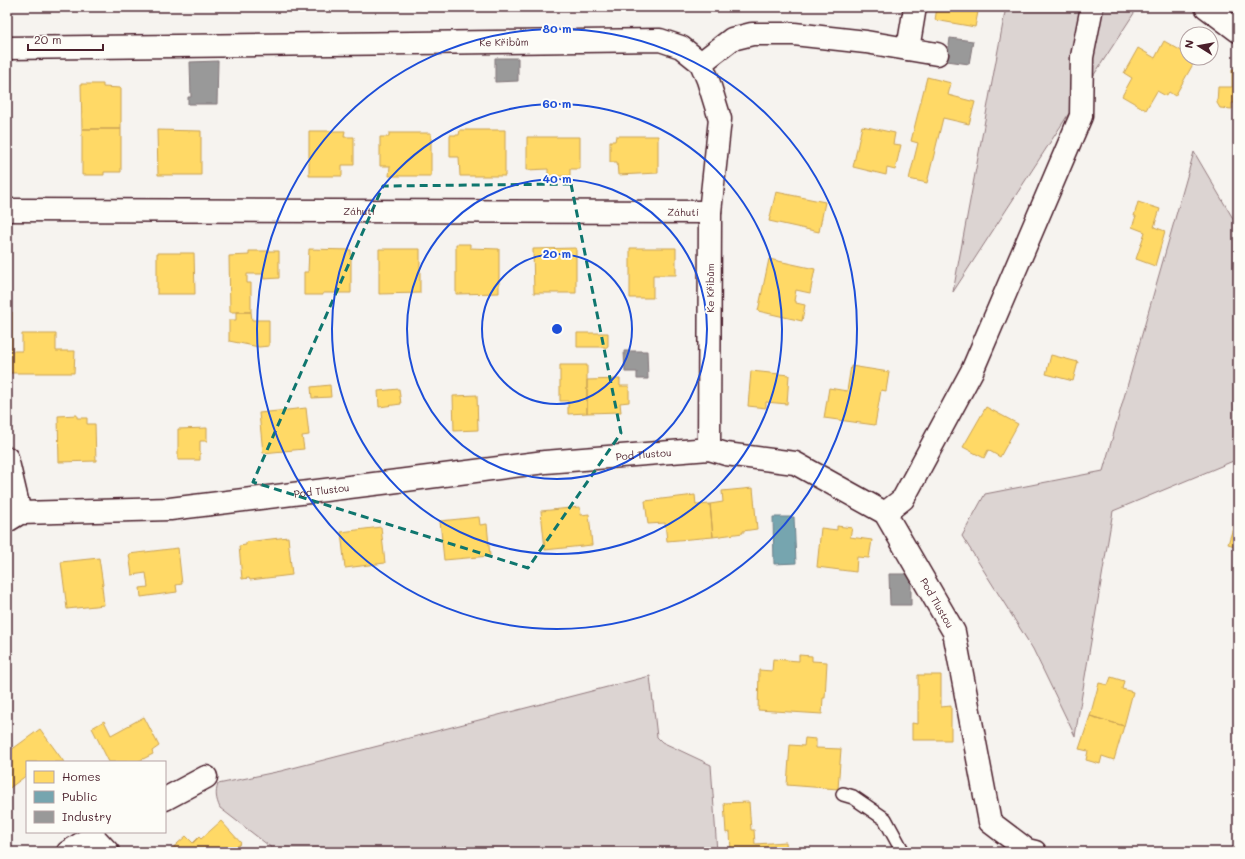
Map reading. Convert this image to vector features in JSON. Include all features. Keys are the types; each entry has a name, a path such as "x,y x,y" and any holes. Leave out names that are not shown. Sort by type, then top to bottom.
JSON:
{"street":[{"path":"908,49 915,7"},
{"path":"885,512 903,500 972,371 1081,116 1082,58 1092,7"},
{"path":"1206,7 1238,31"},
{"path":"701,63 732,39 752,34 794,34 866,42 937,54"},
{"name":"Ke Křibům","path":"7,48 660,40 681,47 701,63 720,119 710,212 709,449"},
{"name":"Záhutí","path":"7,210 710,212"},
{"name":"Pod Tlustou","path":"11,515 170,509 545,462 709,449 726,454 795,463 885,512 954,632 990,822 1026,851"},
{"path":"7,458 11,515"},
{"path":"166,797 206,777"},
{"path":"68,852 97,834 108,852"}],"lane":[{"path":"843,794 853,797 885,820 902,852"}],"highlighted area":[{"path":"571,184 621,433 528,568 253,482 383,186"}],"shaded area":[{"path":"1006,7 1138,7 953,292"},
{"path":"1194,152 1238,227 1238,459 1113,511 1075,736 1033,649 962,536 985,494 1103,471"},
{"path":"650,676 657,737 662,742 711,765 717,852 277,852 220,808 216,796 218,784 281,771"}],"building: Homes":[{"path":"937,7 979,7 975,27 935,20"},
{"path":"1164,41 1179,49 1179,66 1192,66 1175,96 1169,92 1166,96 1157,91 1146,110 1122,96 1132,78 1124,73 1138,48 1155,58"},
{"path":"1232,69 1238,69 1238,103 1232,103 1232,109 1220,108 1217,103 1218,87 1232,87"},
{"path":"927,77 951,83 948,95 975,102 969,124 943,118 927,183 909,179 918,143 911,141"},
{"path":"81,84 103,84 103,87 121,88 121,129 82,129"},
{"path":"862,126 895,133 893,144 901,145 895,170 887,168 886,175 853,167"},
{"path":"82,129 121,129 121,172 104,172 104,175 82,175"},
{"path":"157,130 201,131 201,175 158,175"},
{"path":"460,130 505,130 505,176 460,176 459,157 450,157 450,135 459,135"},
{"path":"309,131 345,131 344,137 354,137 354,165 342,165 342,176 309,176"},
{"path":"389,133 431,133 431,176 389,176 390,166 380,166 380,137 389,137"},
{"path":"616,136 658,136 658,173 618,175 617,162 610,162 610,141 615,141"},
{"path":"527,137 580,137 580,169 570,169 570,176 548,176 548,169 527,170"},
{"path":"776,192 825,202 819,232 769,221"},
{"path":"1138,202 1160,209 1154,227 1165,231 1155,266 1136,259 1145,232 1132,227 1136,216 1134,216"},
{"path":"456,244 470,244 470,248 499,249 499,293 456,294"},
{"path":"576,248 576,293 534,293 533,249"},
{"path":"630,248 676,248 676,275 653,275 653,298 630,298"},
{"path":"309,249 351,250 351,293 304,295 304,272 308,272"},
{"path":"379,249 420,249 420,293 379,294"},
{"path":"249,251 279,251 279,278 264,279 263,274 247,274 247,283 251,283 251,312 230,312 229,256 249,255"},
{"path":"157,253 194,253 195,294 157,294"},
{"path":"769,259 815,269 810,293 796,290 794,301 805,305 802,321 758,311"},
{"path":"7,312 12,312 12,351 22,351 22,334 56,334 56,351 75,351 74,373 7,373"},
{"path":"236,312 251,312 252,320 269,320 269,346 259,347 229,341 229,320 236,320"},
{"path":"577,333 608,333 608,346 605,348 577,347"},
{"path":"1051,355 1078,362 1073,381 1046,374"},
{"path":"560,365 587,365 587,413 568,414 568,401 560,401"},
{"path":"851,366 889,372 886,391 881,390 875,425 824,418 829,388 847,391"},
{"path":"751,371 789,375 787,404 766,402 766,408 748,406"},
{"path":"620,379 620,386 629,386 629,402 620,403 621,412 587,413 587,380"},
{"path":"330,385 331,397 312,398 311,387"},
{"path":"399,389 401,404 379,407 378,391"},
{"path":"477,395 478,430 454,431 453,396"},
{"path":"986,407 1018,424 1000,457 988,450 984,458 963,447"},
{"path":"306,408 309,435 302,436 304,449 263,453 259,413"},
{"path":"77,415 77,418 87,418 87,424 95,424 96,461 59,462 58,416"},
{"path":"207,428 207,441 200,441 200,460 178,460 178,429"},
{"path":"753,488 757,529 743,531 743,533 713,537 710,504 723,502 722,491"},
{"path":"695,495 696,505 710,504 713,537 667,541 665,523 648,524 645,501"},
{"path":"580,507 581,515 589,514 592,545 545,550 541,511"},
{"path":"1238,512 1238,547 1228,544"},
{"path":"479,517 480,525 487,524 490,556 444,560 440,521"},
{"path":"837,526 852,528 850,537 872,540 869,558 857,557 856,572 817,567 821,528 837,530"},
{"path":"381,527 385,563 345,568 341,532"},
{"path":"288,537 292,575 250,580 249,578 242,579 239,546 246,545 246,542"},
{"path":"178,548 182,584 176,585 177,592 141,597 140,588 148,587 146,573 132,575 129,554"},
{"path":"99,558 104,605 67,609 61,562"},
{"path":"799,655 812,656 812,661 827,662 825,698 823,698 822,714 758,710 759,670 772,671 773,659 799,661"},
{"path":"918,675 941,675 941,707 951,706 951,740 912,740 912,723 918,724"},
{"path":"1111,677 1124,681 1122,689 1133,692 1124,726 1090,716 1099,683 1108,685"},
{"path":"1090,716 1124,726 1114,760 1102,756 1100,764 1086,760 1088,751 1079,749"},
{"path":"144,717 159,746 152,751 153,754 139,761 108,761 92,728 104,721 111,735"},
{"path":"40,729 63,761 26,761 26,776 7,790 7,753"},
{"path":"805,738 816,739 816,748 841,749 838,789 787,785 790,745 804,746"},
{"path":"749,802 751,830 754,830 755,844 786,842 787,852 731,852 730,832 726,833 724,803"},
{"path":"221,821 241,843 231,852 180,852 175,847 168,852 186,836 193,843 199,837 201,839"}],"building: Public":[{"path":"773,517 794,517 796,563 774,564"}],"building: Industry":[{"path":"950,38 973,41 969,64 947,61"},
{"path":"495,58 518,58 518,81 495,82"},
{"path":"218,61 217,104 188,104 188,97 191,97 190,62"},
{"path":"624,351 647,351 648,379 637,379 637,372 625,372"},
{"path":"889,574 911,574 911,605 890,605"}]}
